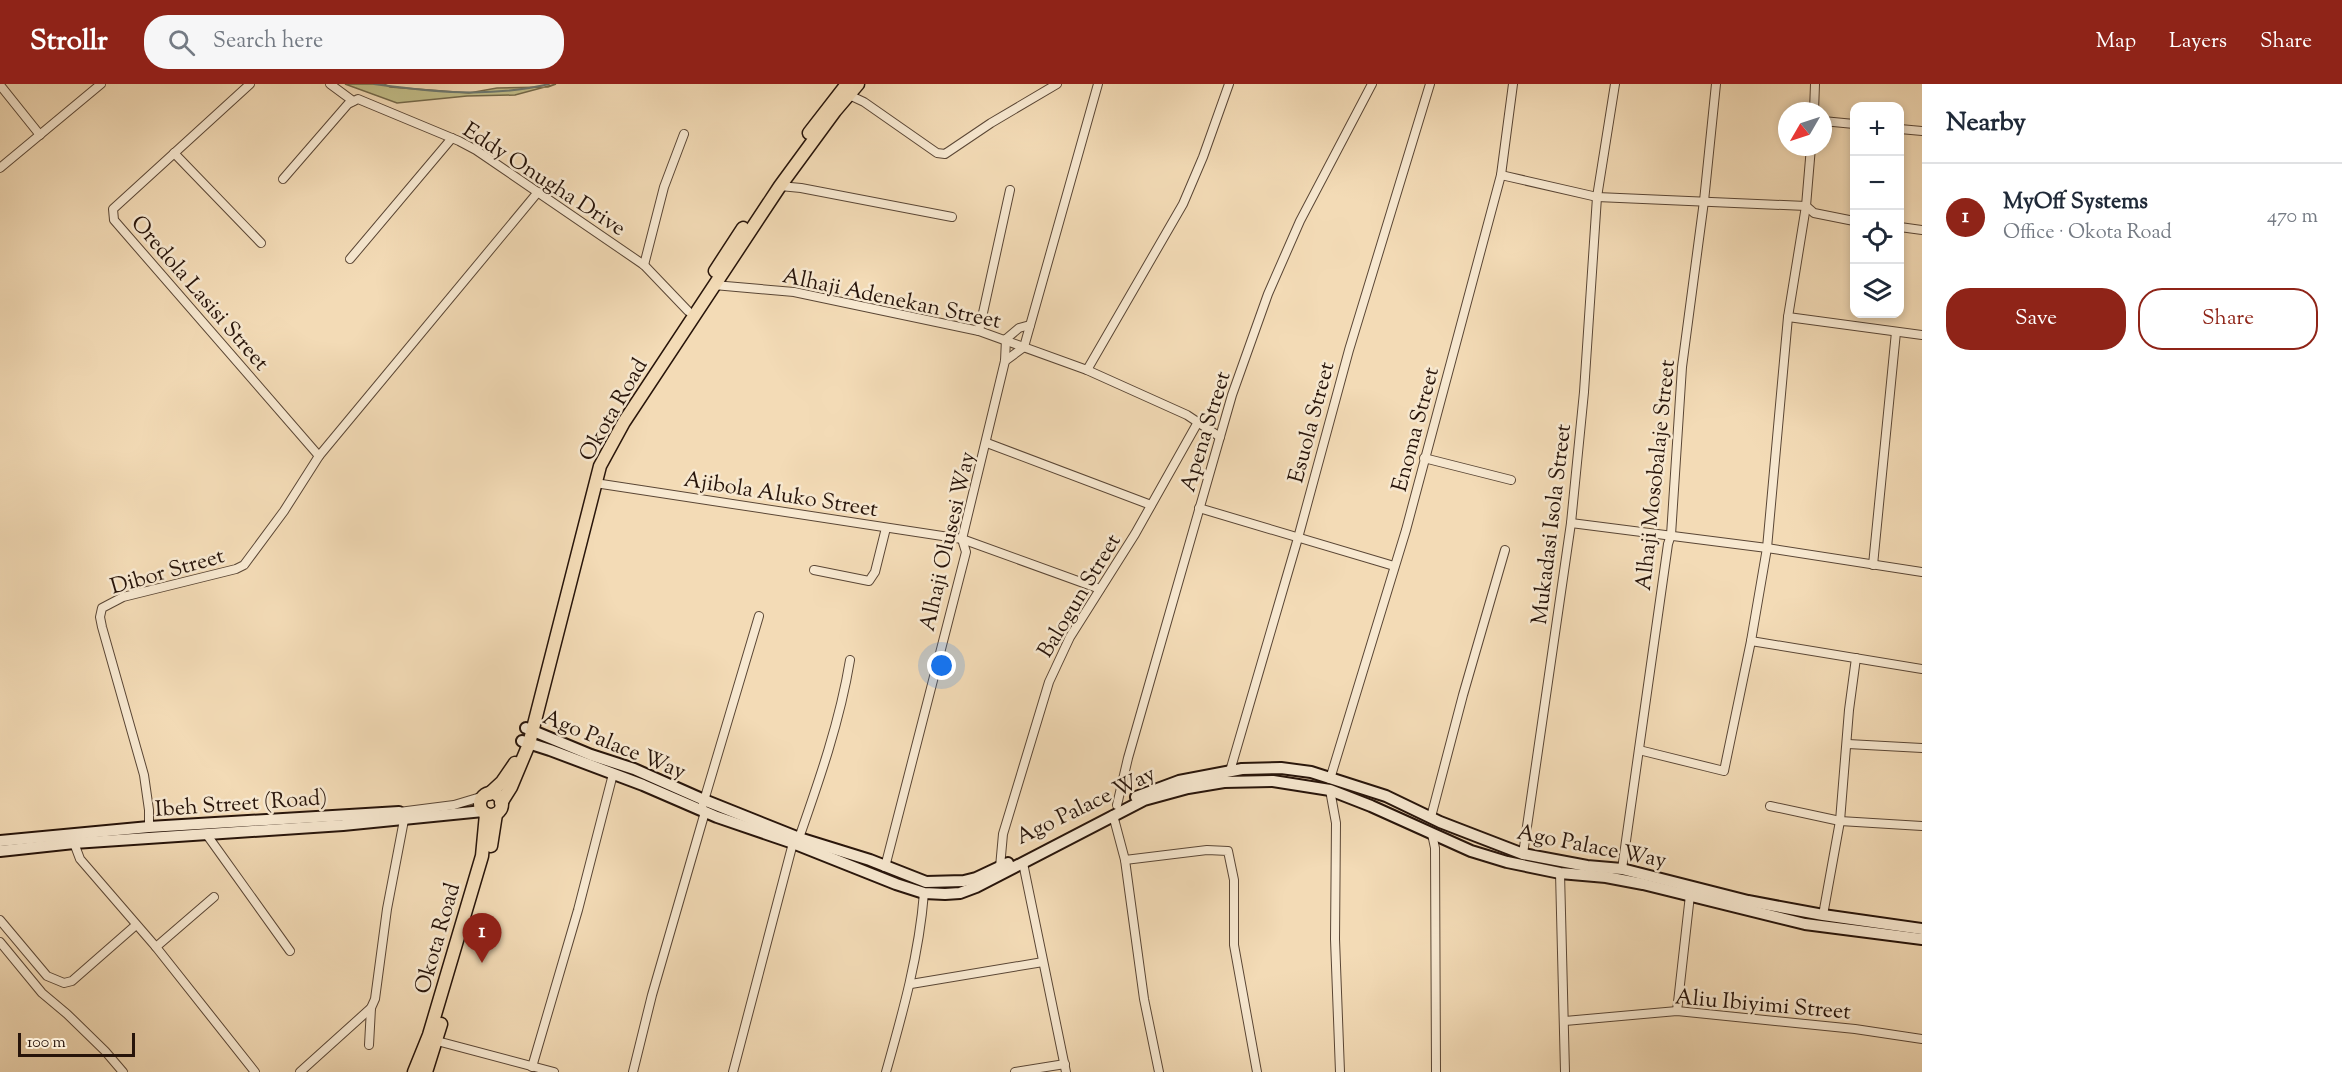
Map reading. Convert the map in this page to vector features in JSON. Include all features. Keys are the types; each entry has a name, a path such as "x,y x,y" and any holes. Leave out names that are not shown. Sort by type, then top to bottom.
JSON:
{"main road":[{"name":"Okota Road","path":"414,1072 429,1035 482,856 491,810 511,787 527,736 574,574 600,466 615,438 819,119 848,89 858,84"},
{"name":"Okota Road","path":"486,795 509,773 527,736 594,471 616,426 688,311 730,247 778,186"},
{"name":"Ago Palace Way","path":"527,736 613,774 796,841 924,893 960,893 1023,863 1156,788 1202,775 1242,769 1281,768 1311,772 1330,785 1371,806 1484,855 1560,873 1606,877 1805,924 1922,939"},
{"name":"Ago Palace Way","path":"527,736 634,769 703,808"},
{"name":"Ago Palace Way","path":"796,841 860,857 926,882 953,883 976,878 1115,810 1164,794 1224,782 1273,781 1330,785 1386,796 1523,854 1587,866 1622,868 1748,902 1922,929"},
{"path":"486,795 497,795 491,810 480,802 486,795"},
{"name":"Okota Road","path":"426,1072 437,1041 492,844 491,810"},
{"name":"Ibeh Street (Road)","path":"0,841 149,827 491,810"},
{"name":"Ibeh Street (Road)","path":"0,851 74,843 207,835 401,816"},
{"path":"1471,850 1481,838"},
{"path":"1484,855 1493,843"}],"street":[{"path":"0,168 101,84"},
{"name":"Oredola Lasisi Street","path":"250,84 113,209 114,220 319,456"},
{"path":"283,179 353,100 330,84"},
{"path":"848,89 937,153 945,154 991,123 1057,84"},
{"path":"1005,361 1024,347 1098,84"},
{"path":"1087,370 1183,204 1203,157 1229,84"},
{"name":"Apena Street","path":"1115,810 1232,395 1279,269 1300,221 1372,84"},
{"name":"Esuola Street","path":"1230,771 1298,538 1349,350 1430,84"},
{"name":"Enoma Street","path":"1330,785 1394,566 1501,175 1513,84"},
{"name":"Mukadasi Isola Street","path":"1523,854 1571,523 1584,392 1597,197 1615,84"},
{"name":"Alhaji Mosobalaje Street","path":"1622,868 1671,535 1682,367 1704,201 1716,84"},
{"path":"1814,102 1815,84"},
{"path":"0,85 40,135"},
{"name":"Eddy Onugha Drive","path":"353,100 364,101 476,150 644,265 688,311"},
{"path":"1832,122 1850,124"},
{"path":"1904,130 1922,132"},
{"path":"644,265 664,187 684,134"},
{"path":"350,259 452,138"},
{"path":"174,153 261,243"},
{"path":"1640,750 1724,771 1752,641 1767,548 1788,317 1806,206 1810,156"},
{"path":"1501,175 1597,197 1806,206 1816,213 1850,220"},
{"path":"778,186 801,188 952,217"},
{"path":"979,331 1010,190"},
{"name":"Dibor Street","path":"149,827 144,775 102,627 100,617 102,608 123,597 236,569 244,565 284,511 319,456 538,192"},
{"path":"1904,227 1922,230"},
{"name":"Alhaji Adenekan Street","path":"714,285 794,292 979,331 1006,339 1087,370 1198,422 1220,438"},
{"path":"1788,317 1922,335"},
{"path":"1006,339 1019,328 1030,325"},
{"path":"1873,566 1896,332"},
{"name":"Alhaji Olusesi Way","path":"885,867 966,552 962,539 987,443 1005,361 1006,339"},
{"name":"Balogun Street","path":"1000,867 1003,834 1049,682 1070,637 1151,505 1198,422"},
{"path":"987,443 1151,505"},
{"path":"1424,458 1511,480"},
{"name":"Ajibola Aluko Street","path":"595,483 962,539 1100,589"},
{"path":"1199,508 1394,566"},
{"path":"1571,523 1767,548 1922,572"},
{"path":"814,570 863,580 873,578 886,528"},
{"path":"1431,817 1505,550"},
{"path":"633,1072 703,808 759,616"},
{"path":"1752,641 1922,669"},
{"path":"1823,915 1840,821 1849,710 1856,658"},
{"path":"733,1072 796,841 818,783 847,680 850,660"},
{"path":"1848,744 1922,748"},
{"path":"532,1066 578,910 613,774"},
{"path":"1330,785 1336,823 1335,939 1340,1072"},
{"name":"Ibeh Street (Road)","path":"401,816 454,805 486,795"},
{"path":"1770,806 1840,821 1922,826"},
{"path":"1115,810 1125,860 1144,999 1159,1072"},
{"path":"369,1045 371,1008 375,999 401,816"},
{"path":"1432,834 1435,848 1436,1072"},
{"path":"207,835 290,951"},
{"path":"74,843 80,859 156,947 255,1072"},
{"path":"1125,860 1207,850 1228,851 1234,880 1234,945 1257,1072"},
{"path":"1015,1072 1065,1068 1023,863"},
{"path":"1560,873 1565,1072"},
{"path":"886,1072 911,984 921,931 924,893"},
{"path":"1677,1011 1690,896"},
{"path":"156,947 214,897"},
{"path":"0,920 47,976 64,983 72,981 136,925"},
{"path":"0,942 42,993 105,1051 123,1072"},
{"path":"911,984 1043,962"},
{"path":"300,1072 371,1008"},
{"name":"Aliu Ibiyimi Street","path":"1564,1021 1677,1011 1856,1029 1922,1040"},
{"path":"437,1041 554,1072"}],"shaded area":[{"path":"345,84 384,84 390,87 469,93 497,88 545,87 515,95 467,96 397,103"}],"waterway":[{"path":"374,84 461,92 506,91 549,84"}],"place":[{"name":"MyOff Systems","path":"482,963"}]}
